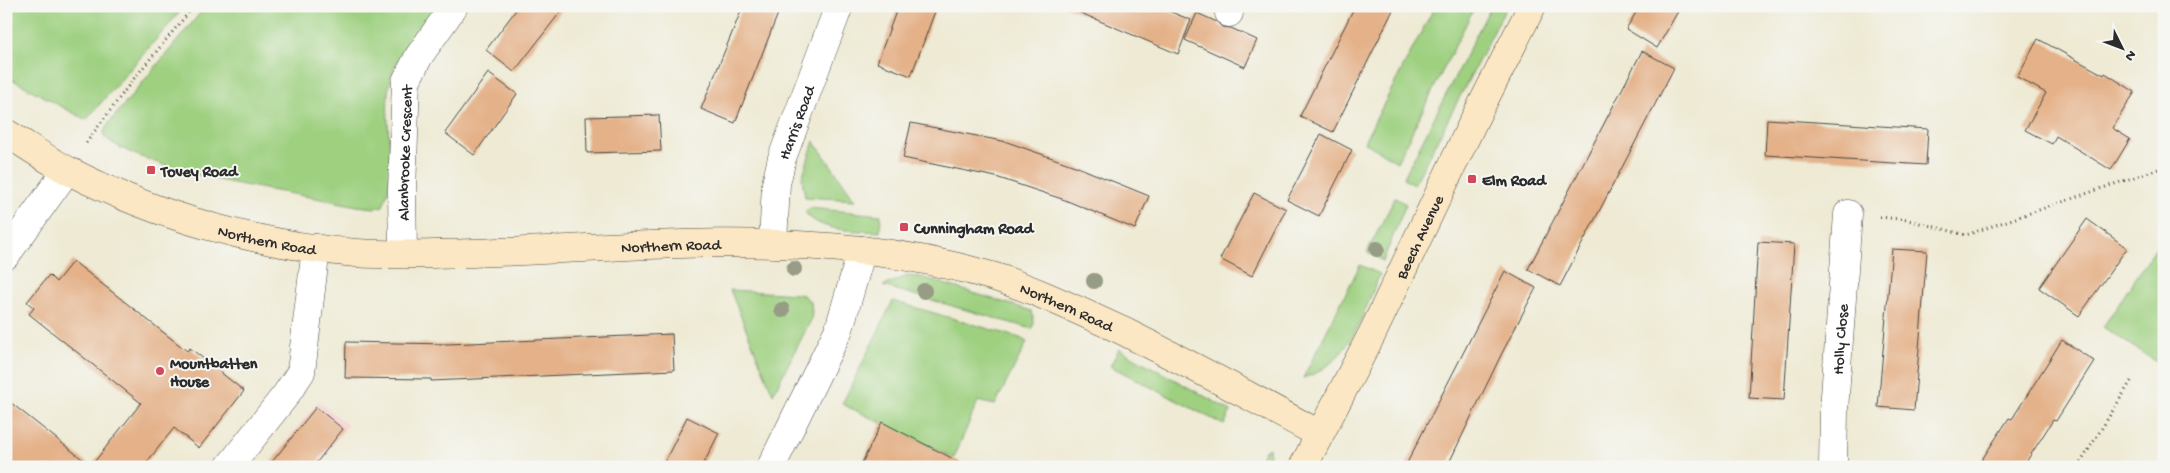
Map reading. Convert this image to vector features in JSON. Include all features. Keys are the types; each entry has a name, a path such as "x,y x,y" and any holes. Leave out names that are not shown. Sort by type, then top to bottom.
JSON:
{"street":[{"name":"Alanbrooke Crescent","path":"403,254 402,190 406,81 419,56 454,6"},
{"name":"Harris Road","path":"773,243 776,184 782,158 840,6"},
{"name":"Beech Avenue","path":"1303,467 1373,332 1474,120 1532,6"},
{"name":"Northern Road","path":"6,133 66,170 122,196 222,230 316,248 357,253 403,254 527,251 654,244 773,243 862,250 934,261 998,278 1028,289 1164,352 1319,434"},
{"path":"6,255 66,170"},
{"name":"Holly Close","path":"1833,467 1834,410 1848,214"},
{"path":"229,467 285,396 301,372 316,248"},
{"path":"771,467 839,329 862,250"}],"path":[{"path":"66,170 132,81 194,6"},
{"path":"1848,214 1908,220 1966,235 2164,167"},
{"path":"2078,467 2131,382"}],"shaded area":[{"path":"318,402 348,425 315,467 266,467"}],"green space":[{"path":"6,6 185,6 86,120 6,76"},
{"path":"206,6 438,6 405,49 391,77 388,93 390,175 388,191 383,206 375,208 357,206 193,174 136,155 104,137 104,131 109,123"},
{"path":"1435,6 1475,6 1397,162 1364,142"},
{"path":"1491,6 1507,6 1414,185 1403,179"},
{"path":"814,141 855,200 805,197 802,178"},
{"path":"1395,198 1406,204 1383,261 1367,252"},
{"path":"809,208 881,215 880,232 840,229 820,224 805,212"},
{"path":"2164,236 2164,367 2103,327"},
{"path":"1360,265 1380,274 1358,327 1332,362 1317,373 1303,378"},
{"path":"907,276 921,277 1032,311 1034,323 1032,329 883,286"},
{"path":"730,290 797,294 803,295 811,302 812,314 810,322 773,394"},
{"path":"893,301 1020,338 1027,342 995,405 978,401 954,458 842,404"},
{"path":"1119,349 1231,411 1224,425 1110,366"},
{"path":"1269,448 1271,467 1257,467 1264,451"}],"building":[{"path":"519,6 565,6 514,72 486,50"},
{"path":"743,6 781,6 735,123 701,109"},
{"path":"898,6 937,6 911,76 877,63"},
{"path":"1064,6 1156,6 1191,20 1178,54"},
{"path":"1355,6 1395,6 1333,132 1300,116"},
{"path":"1640,6 1681,6 1657,48 1626,29"},
{"path":"1197,13 1217,22 1222,27 1231,28 1257,40 1245,67 1185,40"},
{"path":"2038,39 2104,75 2105,73 2135,92 2112,128 2130,139 2111,170 2056,136 2052,144 2025,130 2046,93 2017,77"},
{"path":"1642,51 1674,68 1560,286 1528,269"},
{"path":"488,73 517,94 474,155 445,133"},
{"path":"659,115 661,151 587,153 586,117"},
{"path":"1767,119 1928,129 1926,165 1765,155"},
{"path":"911,123 1007,142 1075,166 1149,196 1135,229 1065,200 996,177 903,158"},
{"path":"1321,134 1352,150 1319,216 1287,200"},
{"path":"1254,193 1286,209 1252,276 1220,259"},
{"path":"2087,219 2127,248 2079,316 2039,288"},
{"path":"1758,242 1794,244 1784,400 1749,398"},
{"path":"1892,249 1927,251 1914,410 1878,407"},
{"name":"Mountbatten House","path":"73,261 187,351 190,348 244,391 199,448 174,428 143,467 6,467 6,399 91,466 141,403 29,314 34,308 27,302 49,275 56,282"},
{"path":"1505,271 1536,288 1501,355 1447,467 1405,467"},
{"path":"672,334 674,370 431,381 431,379 345,378 346,342 448,344"},
{"path":"2062,340 2094,361 2056,421 2053,420 2023,467 1977,467 2009,418 2012,419"},
{"path":"316,407 343,429 313,467 268,467"},
{"path":"687,417 719,433 702,467 662,467"},
{"path":"882,422 969,467 860,467"}],"place":[{"name":"Tovey Road","path":"151,170"},
{"name":"Elm Road","path":"1472,179"},
{"name":"Cunningham Road","path":"904,227"},
{"name":"Mountbatten House","path":"160,371"}]}
